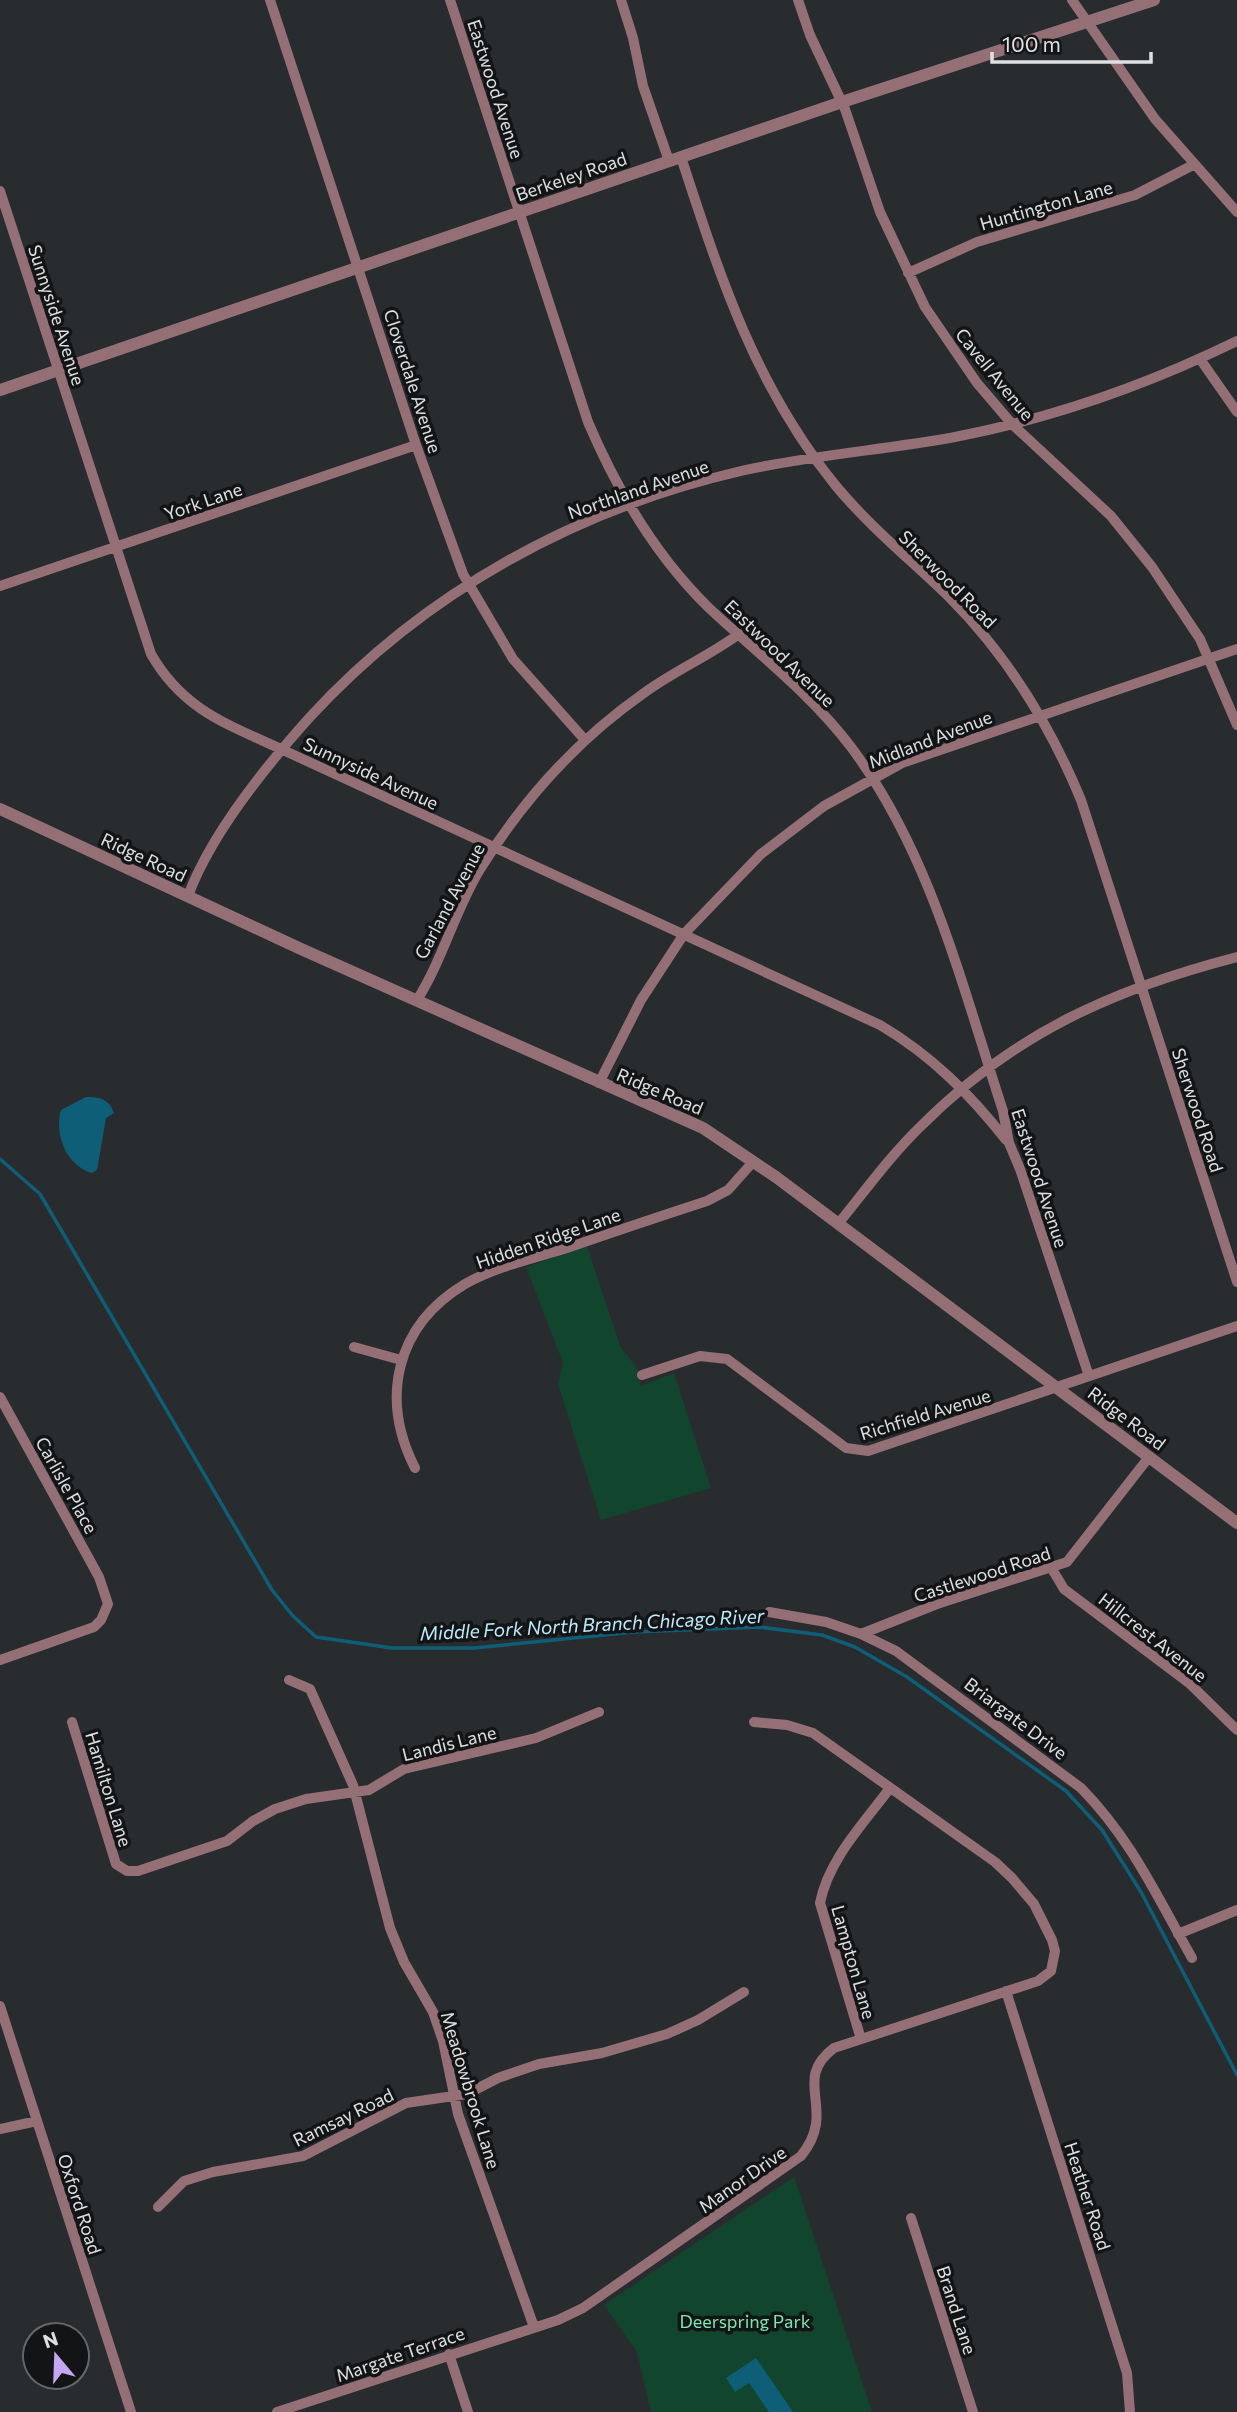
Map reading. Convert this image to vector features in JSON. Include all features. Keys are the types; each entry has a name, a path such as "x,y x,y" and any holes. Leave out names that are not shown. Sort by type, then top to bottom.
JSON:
{"street":[{"name":"Cloverdale Avenue","path":"270,0 450,545 489,622 526,677 585,740"},
{"name":"Eastwood Avenue","path":"450,0 588,422 629,505 675,571 818,709 872,778 909,841 933,899 1003,1111 1009,1143 1088,1376"},
{"name":"Sherwood Road","path":"621,0 633,37 643,86 675,159 747,345 786,416 813,456 873,527 978,629 1006,663 1039,715 1081,800 1237,1282"},
{"name":"Cavell Avenue","path":"798,0 810,35 842,102 880,212 908,273 941,333 1012,424 1076,481 1133,543 1200,639 1237,725"},
{"path":"1072,0 1089,21 1118,68 1193,165 1237,212"},
{"name":"Berkeley Road","path":"0,390 842,102 1154,0"},
{"name":"Huntington Lane","path":"908,273 977,242 1135,195 1193,165"},
{"name":"Sunnyside Avenue","path":"0,191 151,654 171,685 204,713 880,1025 928,1057 961,1087 1009,1143"},
{"name":"Northland Avenue","path":"188,896 236,811 282,750 357,670 422,616 468,584 560,533 629,505 740,472 813,456 902,446 1012,424 1121,391 1237,341"},
{"path":"1200,359 1237,412"},
{"name":"York Lane","path":"0,586 416,445"},
{"name":"Garland Avenue","path":"417,1000 465,897 495,846 551,774 585,740 644,693 739,635"},
{"name":"Midland Avenue","path":"599,1083 641,1000 684,934 732,881 784,835 872,778 953,744 1237,649"},
{"name":"Ridge Road","path":"0,809 703,1128 838,1224 1237,1523"},
{"path":"838,1224 910,1137 961,1087 988,1066 1062,1020 1142,985 1237,957"},
{"name":"Hidden Ridge Lane","path":"415,1468 402,1444 396,1416 401,1360 423,1322 467,1283 707,1201 728,1190 753,1162"},
{"name":"Richfield Avenue","path":"642,1375 700,1356 727,1359 846,1448 857,1452 1033,1396 1053,1386 1237,1326"},
{"path":"354,1347 401,1360"},
{"name":"Carlisle Place","path":"0,1397 105,1589 106,1611 94,1628 0,1660"},
{"name":"Castlewood Road","path":"861,1634 937,1604 1052,1569 1077,1552 1149,1457"},
{"name":"Hillcrest Avenue","path":"1052,1569 1064,1589 1189,1683 1237,1730"},
{"name":"Briargate Drive","path":"769,1612 826,1622 861,1634 914,1663 1081,1788 1107,1814 1135,1853 1192,1958"},
{"name":"Meadowbrook Lane","path":"289,1680 310,1689 355,1794 390,1928 404,1962 433,2012 443,2040 454,2096 509,2263 534,2328"},
{"name":"Landis Lane","path":"116,1864 127,1871 148,1869 228,1841 253,1821 275,1809 325,1796 369,1790 404,1769 525,1741 599,1712"},
{"name":"Hamilton Lane","path":"72,1722 116,1864"},
{"path":"754,1722 787,1725 813,1733 890,1788"},
{"name":"Manor Drive","path":"534,2328 583,2308 793,2164 810,2146 817,2126 818,2103 813,2079 815,2067 834,2048 1038,1981 1051,1971 1054,1962 1052,1940 1034,1904 1012,1878 995,1862 890,1788"},
{"name":"Lampton Lane","path":"861,2039 821,1915 820,1903 824,1885 835,1864 890,1788"},
{"path":"1178,1934 1237,1910"},
{"name":"Heather Road","path":"1006,1991 1127,2373 1130,2412"},
{"name":"Ramsay Road","path":"158,2207 184,2181 213,2172 303,2156 393,2108 425,2099 467,2094 498,2078 539,2064 602,2053 667,2034 698,2020 744,1992"},
{"name":"Oxford Road","path":"0,2006 131,2412"},
{"path":"0,2129 37,2121"},
{"name":"Brand Lane","path":"911,2218 974,2412"},
{"name":"Margate Terrace","path":"277,2412 298,2409 449,2354 534,2328"},
{"path":"449,2354 468,2412"}],"green space":[{"path":"587,1246 620,1346 637,1368 641,1386 674,1373 711,1488 601,1520 558,1384 563,1363 526,1267"},
{"name":"Deerspring Park","path":"794,2177 872,2412 651,2412 637,2352 604,2305"}],"water":[{"path":"86,1097 103,1100 114,1113 106,1118 97,1170 92,1173 83,1169 69,1156 59,1129 61,1110"},
{"path":"756,2358 793,2412 769,2412 749,2383 735,2392 726,2378"}],"waterway":[{"name":"Middle Fork North Branch Chicago River","path":"0,1159 40,1194 272,1590 293,1616 316,1637 392,1648 474,1648 634,1632 759,1627 822,1635 855,1647 907,1677 1066,1791 1102,1830 1141,1892 1237,2075"}]}
